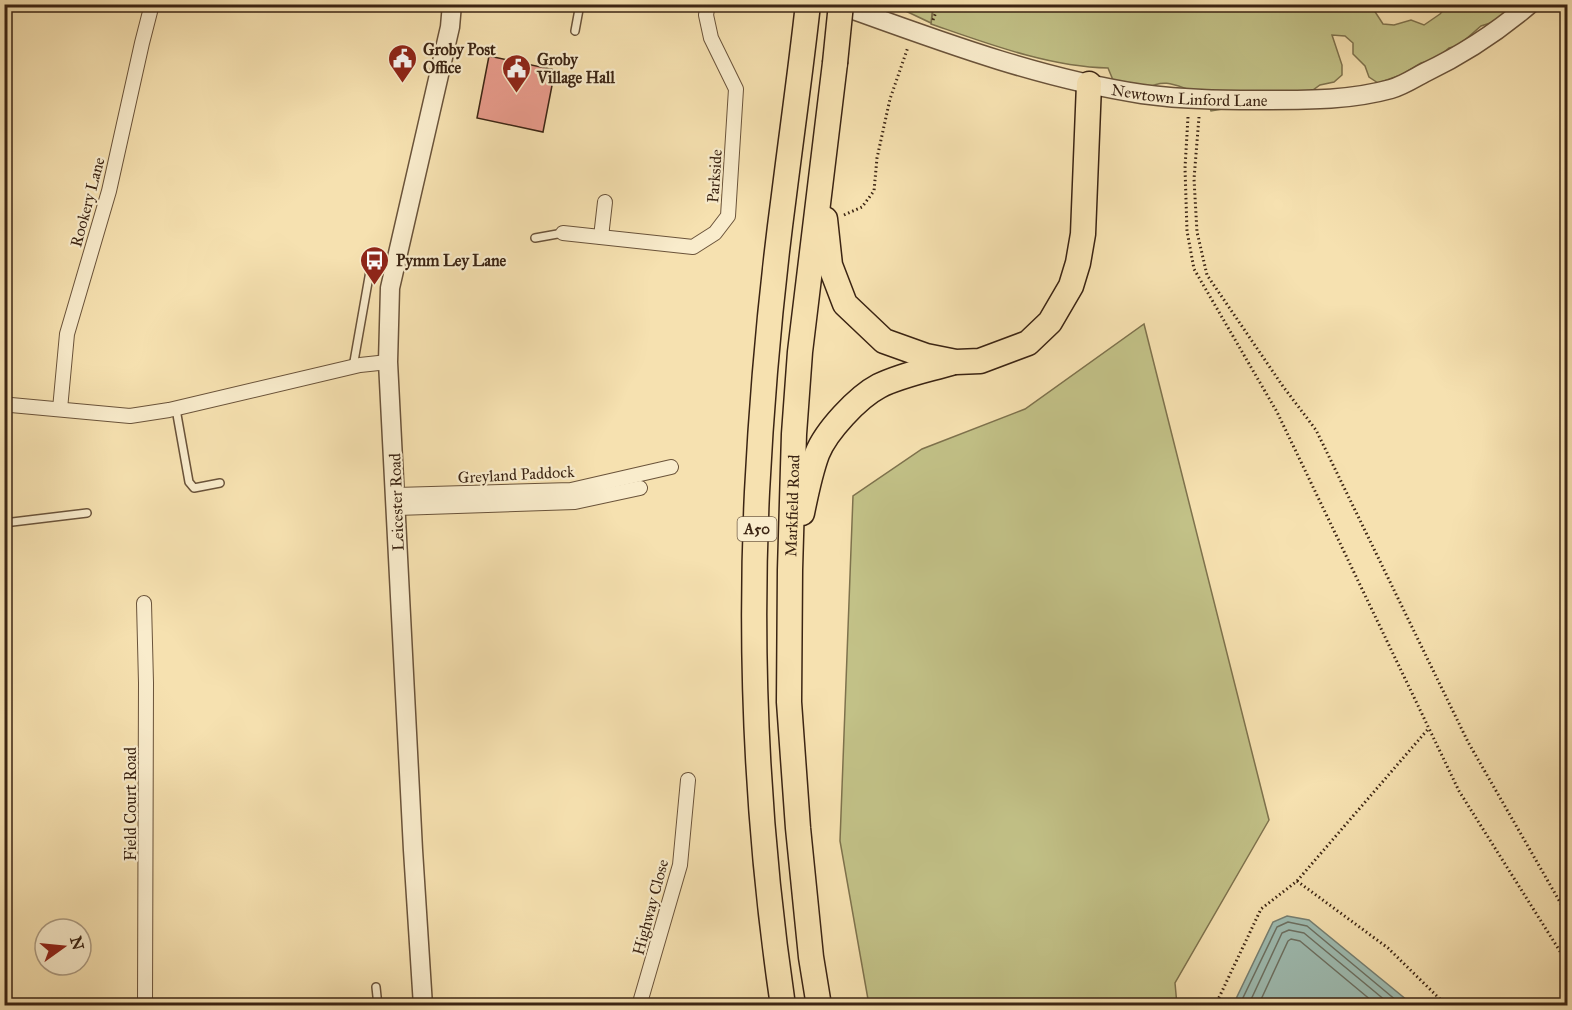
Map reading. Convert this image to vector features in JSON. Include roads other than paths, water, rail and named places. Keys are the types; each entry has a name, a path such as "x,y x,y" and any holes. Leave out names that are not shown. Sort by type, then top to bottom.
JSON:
{"highway":[{"name":"Markfield Road","path":"783,1005 776,958 757,743 755,622 757,492 766,368 783,197 808,4"},
{"name":"Markfield Road","path":"819,1005 811,957 798,828 791,725 790,570 794,434 800,352 835,63 839,4"},
{"path":"790,570 807,489 818,452 837,423 855,403 879,386 909,375 956,362 980,361 1028,343 1050,322 1071,286 1083,234 1089,84"},
{"path":"820,182 831,265 845,304 884,341 926,356 956,362"}],"street":[{"name":"Rookery Lane","path":"60,409 67,334 109,190 141,43 152,4"},
{"name":"Leicester Road","path":"423,1005 388,362 390,288 450,27 452,4"},
{"name":"Parkside","path":"563,233 693,247 715,233 728,216 736,90 711,38 706,15 708,4"},
{"name":"Newtown Linford Lane","path":"839,4 1020,67 1089,84 1143,94 1195,100 1308,101 1344,98 1393,89 1449,61 1498,32 1530,4"},
{"path":"601,237 605,202"},
{"path":"4,406 130,416 177,409 353,367 388,362"},
{"name":"Greyland Paddock","path":"397,501 572,490 671,466"},
{"path":"397,501 575,502 640,488"},
{"name":"Field Court Road","path":"144,603 146,683 145,1005"},
{"name":"Highway Close","path":"639,1005 680,865 688,780"}],"lane":[{"path":"575,31 580,4"},
{"path":"535,238 563,233"},
{"path":"353,367 370,271"},
{"path":"177,409 189,482 194,488 220,483"},
{"path":"4,523 87,513"},
{"path":"376,987 378,1005"}],"water":[{"path":"1287,916 1309,920 1413,1005 1233,1005 1273,922"}],"place":[{"name":"Groby Post Office","path":"402,84"},
{"name":"Groby Village Hall","path":"516,94"},
{"name":"Pymm Ley Lane","path":"375,286"}]}
